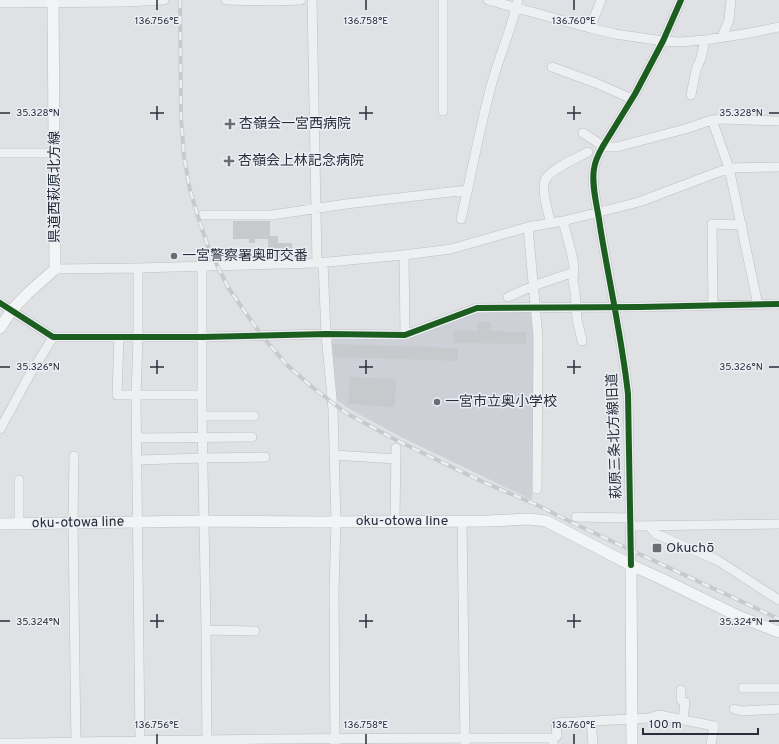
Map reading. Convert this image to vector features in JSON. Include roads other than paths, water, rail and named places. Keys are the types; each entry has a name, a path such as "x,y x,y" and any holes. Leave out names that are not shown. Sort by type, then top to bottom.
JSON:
{"main road":[{"name":"県道西萩原北方線","path":"53,1 55,269"},
{"path":"0,328 12,310 27,294 55,269"},
{"name":"oku-otowa line","path":"0,524 204,521 546,521 631,565 738,616 779,632"},
{"path":"631,565 632,744"}],"street":[{"path":"0,3 53,1 127,2 164,0"},
{"path":"226,0 302,0"},
{"path":"312,0 316,209 333,409 336,522 334,592 335,741"},
{"path":"442,111 443,0"},
{"path":"488,0 517,4 590,28 615,34 663,41 680,42 705,40 779,27"},
{"path":"590,28 601,0"},
{"name":"萩原三条北方線旧道","path":"631,565 628,394 626,373 606,265 594,186 594,169 598,155 632,99 663,41 681,0"},
{"path":"722,37 729,20 731,0"},
{"path":"461,219 484,111 517,4"},
{"path":"691,95 696,70 701,58 705,40"},
{"path":"552,67 632,99"},
{"path":"712,120 729,168 758,305"},
{"path":"588,152 586,135 603,146 617,147 685,129 712,120 779,121"},
{"path":"551,223 544,193 544,181 551,172 588,152 598,155"},
{"path":"0,153 54,153"},
{"path":"55,269 320,263 404,255 451,248 528,227 563,221 638,202 729,168 779,167"},
{"path":"203,215 272,215 346,204 468,190"},
{"path":"563,221 572,255 577,319 582,341"},
{"path":"713,305 712,224 742,225"},
{"path":"528,227 538,337 537,489"},
{"path":"404,255 405,335"},
{"path":"202,266 202,416 207,742"},
{"path":"138,268 136,395 140,741"},
{"path":"508,297 533,286 574,272"},
{"path":"0,303 53,338 326,334 405,335 477,308 779,304"},
{"path":"119,337 118,395 202,395"},
{"path":"0,429 53,338"},
{"path":"202,416 254,416"},
{"path":"137,438 252,437"},
{"path":"395,521 396,448"},
{"path":"334,454 396,459"},
{"path":"74,456 73,523 76,744"},
{"path":"137,460 265,457"},
{"path":"19,480 19,524"},
{"path":"576,517 630,522 649,526 779,524"},
{"path":"462,521 465,741"},
{"path":"649,526 656,534 716,560 779,600"},
{"path":"206,630 255,631"},
{"path":"743,688 779,688"},
{"path":"681,690 681,700 685,702 683,720"},
{"path":"734,709 742,711 779,709"},
{"path":"0,744 76,744 140,741 553,741 557,736 556,723 584,719 649,718 659,715 714,726 711,744"},
{"path":"584,719 593,744"}],"railway":[{"path":"180,0 181,117 184,157 190,190 209,249 229,289 262,336 287,365 312,387 346,413 398,441 779,619"}],"place":[{"name":"杏嶺会一宮西病院","path":"230,124"},
{"name":"杏嶺会上林記念病院","path":"229,161"},
{"name":"一宮警察署奥町交番","path":"174,256"},
{"name":"一宮市立奥小学校","path":"437,402"},
{"name":"Okuchō","path":"657,548"}]}
